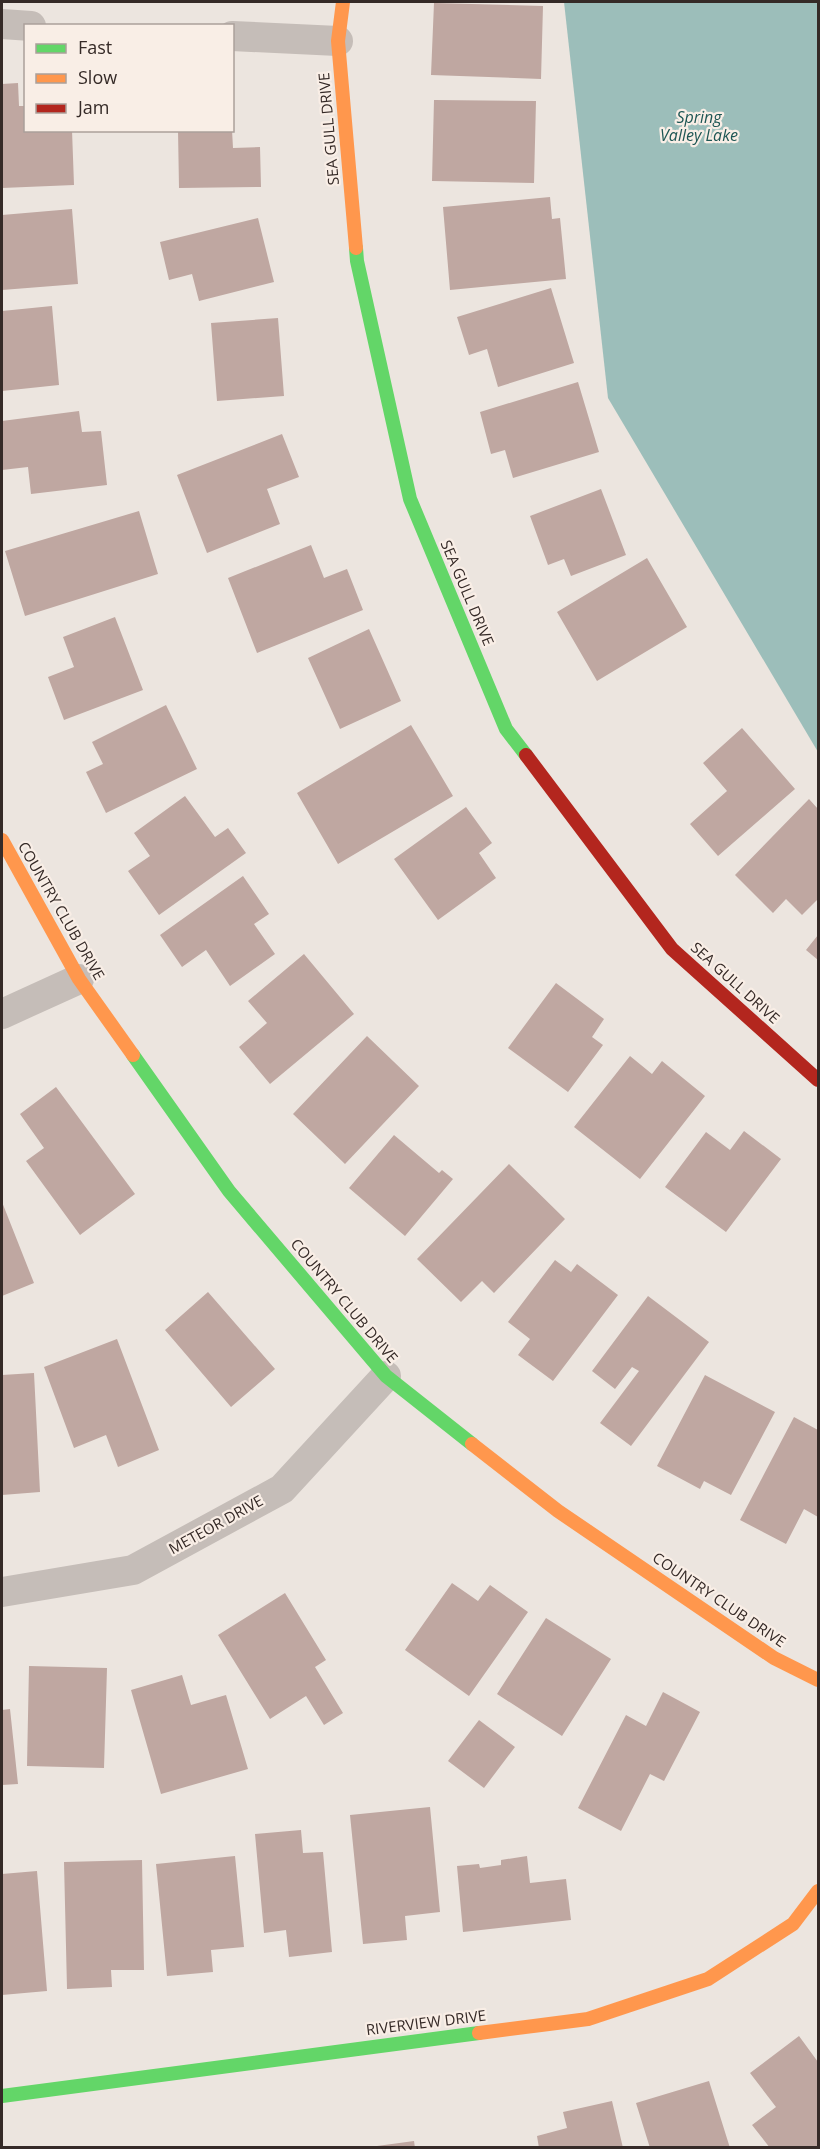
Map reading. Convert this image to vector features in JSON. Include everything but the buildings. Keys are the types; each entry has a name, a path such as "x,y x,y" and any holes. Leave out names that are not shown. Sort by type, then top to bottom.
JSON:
{"street":[{"name":"SEA GULL DRIVE","path":"343,2 338,41 357,261 410,499 506,729 672,949 819,1080"},
{"path":"2,24 24,26"},
{"path":"234,36 338,41"},
{"name":"COUNTRY CLUB DRIVE","path":"2,840 79,980 229,1191 386,1376 558,1511 774,1658 819,1680"},
{"path":"2,1014 79,980"},
{"name":"METEOR DRIVE","path":"2,1592 133,1569 282,1489 386,1376"},
{"name":"RIVERVIEW DRIVE","path":"2,2096 588,2019 708,1979 793,1924 819,1891"}],"water":[{"name":"Spring Valley Lake","path":"564,2 818,2 818,752 608,398"}],"traffic: fast":[{"path":"356,248 410,499 506,729 526,755"},
{"path":"133,1055 229,1191 386,1376 472,1444"},
{"path":"2,2096 479,2033"}],"traffic: slow":[{"path":"343,2 338,41 356,248"},
{"path":"2,840 79,979 133,1055"},
{"path":"472,1444 558,1511 774,1658 818,1680"},
{"path":"479,2033 588,2019 708,1979 793,1924 818,1891"}],"traffic: jam":[{"path":"526,755 672,949 818,1080"}]}
